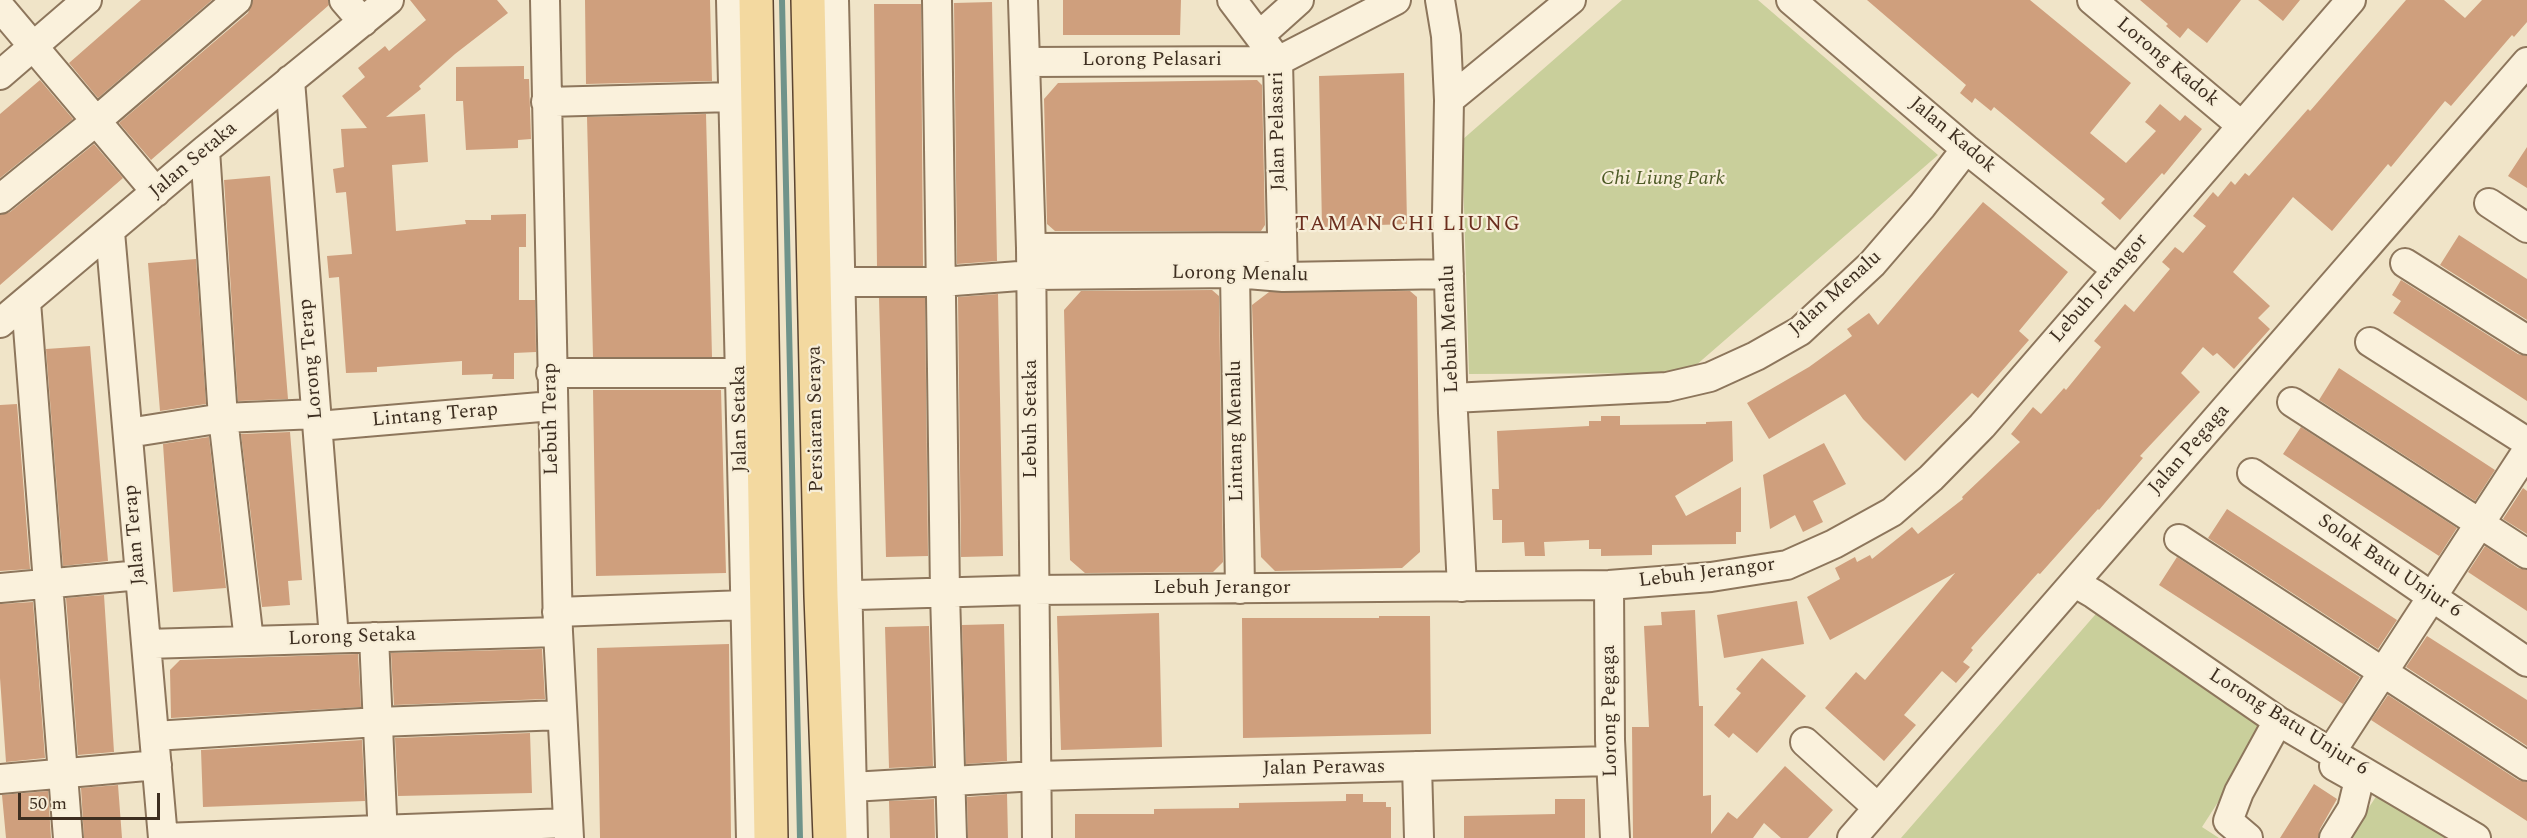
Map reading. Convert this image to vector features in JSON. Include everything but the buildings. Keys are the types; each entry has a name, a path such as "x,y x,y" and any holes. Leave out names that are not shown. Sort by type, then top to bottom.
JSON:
{"main road":[{"path":"756,0 771,838"},
{"name":"Persiaran Seraya","path":"808,0 835,596 831,838"}],"street":[{"path":"0,75 87,0"},
{"path":"0,199 95,122 237,0"},
{"path":"344,0 363,22"},
{"name":"Jalan Setaka","path":"0,323 205,150 389,0"},
{"name":"Lebuh Terap","path":"545,0 557,622 568,830"},
{"name":"Jalan Setaka","path":"731,0 751,838"},
{"name":"Persiaran Seraya","path":"834,0 842,282 835,596 852,787 853,838"},
{"path":"937,0 945,593 952,838"},
{"name":"Lebuh Setaka","path":"1023,0 1031,262 1037,838"},
{"name":"Jalan Pelasari","path":"1232,0 1278,61 1283,277"},
{"path":"1260,35 1299,0"},
{"path":"1278,61 1396,0"},
{"name":"Lebuh Menalu","path":"1440,0 1446,36 1449,100 1449,274 1462,587"},
{"path":"1449,100 1571,0"},
{"name":"Jalan Kadok","path":"1791,0 1966,149 2117,270"},
{"name":"Lorong Kadok","path":"2092,0 2242,126"},
{"name":"Lebuh Jerangor","path":"835,596 1033,590 1608,585 1711,577 1787,565 1834,544 1892,512 1931,478 1982,426 2351,0"},
{"path":"0,7 156,192"},
{"name":"Lorong Pelasari","path":"1026,62 1278,61"},
{"name":"Jalan Pegaga","path":"1852,838 1878,808 2092,593 2527,62"},
{"name":"Lorong Terap","path":"290,80 334,638"},
{"path":"546,102 733,97"},
{"name":"Jalan Menalu","path":"1453,398 1667,387 1710,377 1756,356 1800,331 1872,264 1922,206 1966,149"},
{"path":"205,150 223,418 249,641"},
{"path":"2489,203 2527,228"},
{"name":"Jalan Terap","path":"110,232 163,838"},
{"name":"Lorong Menalu","path":"1031,262 1281,247"},
{"path":"842,282 940,282 1031,262"},
{"name":"Lorong Menalu","path":"1031,262 1283,277 1449,274"},
{"path":"2405,263 2527,340"},
{"name":"Lintang Menalu","path":"1235,273 1240,589"},
{"path":"26,302 68,838"},
{"path":"2370,342 2527,442"},
{"path":"551,373 740,373"},
{"path":"2292,402 2527,554"},
{"name":"Lintang Terap","path":"128,433 223,418 317,420 552,406"},
{"path":"2331,752 2431,596 2481,525 2527,451"},
{"name":"Solok Batu Unjur 6","path":"2252,473 2527,662"},
{"path":"2178,539 2527,766"},
{"path":"0,588 140,575"},
{"name":"Lorong Pegaga","path":"1608,585 1611,761 1615,838"},
{"name":"Lorong Batu Unjur 6","path":"2092,593 2275,726 2331,752 2476,838"},
{"name":"Lorong Setaka","path":"146,644 374,637 745,605"},
{"path":"374,637 382,834"},
{"path":"154,736 378,722 562,716"},
{"path":"2248,838 2228,821 2243,783 2261,747 2275,726 2359,780 2352,809 2334,838"},
{"path":"1805,742 1878,808"},
{"name":"Jalan Perawas","path":"852,787 1036,776 1611,761"},
{"path":"0,779 156,765"},
{"path":"1417,766 1419,838"},
{"path":"163,838 568,830"}],"green space":[{"name":"Chi Liung Park","path":"1622,0 1758,0 1938,155 1687,373 1469,374 1462,140"},
{"path":"2101,608 2269,723 2202,827 2219,838 1901,838"},
{"path":"2379,792 2458,838 2349,838"}],"waterway":[{"path":"782,0 800,838"}],"district":[{"name":"TAMAN CHI LIUNG","path":"1408,226"}]}
